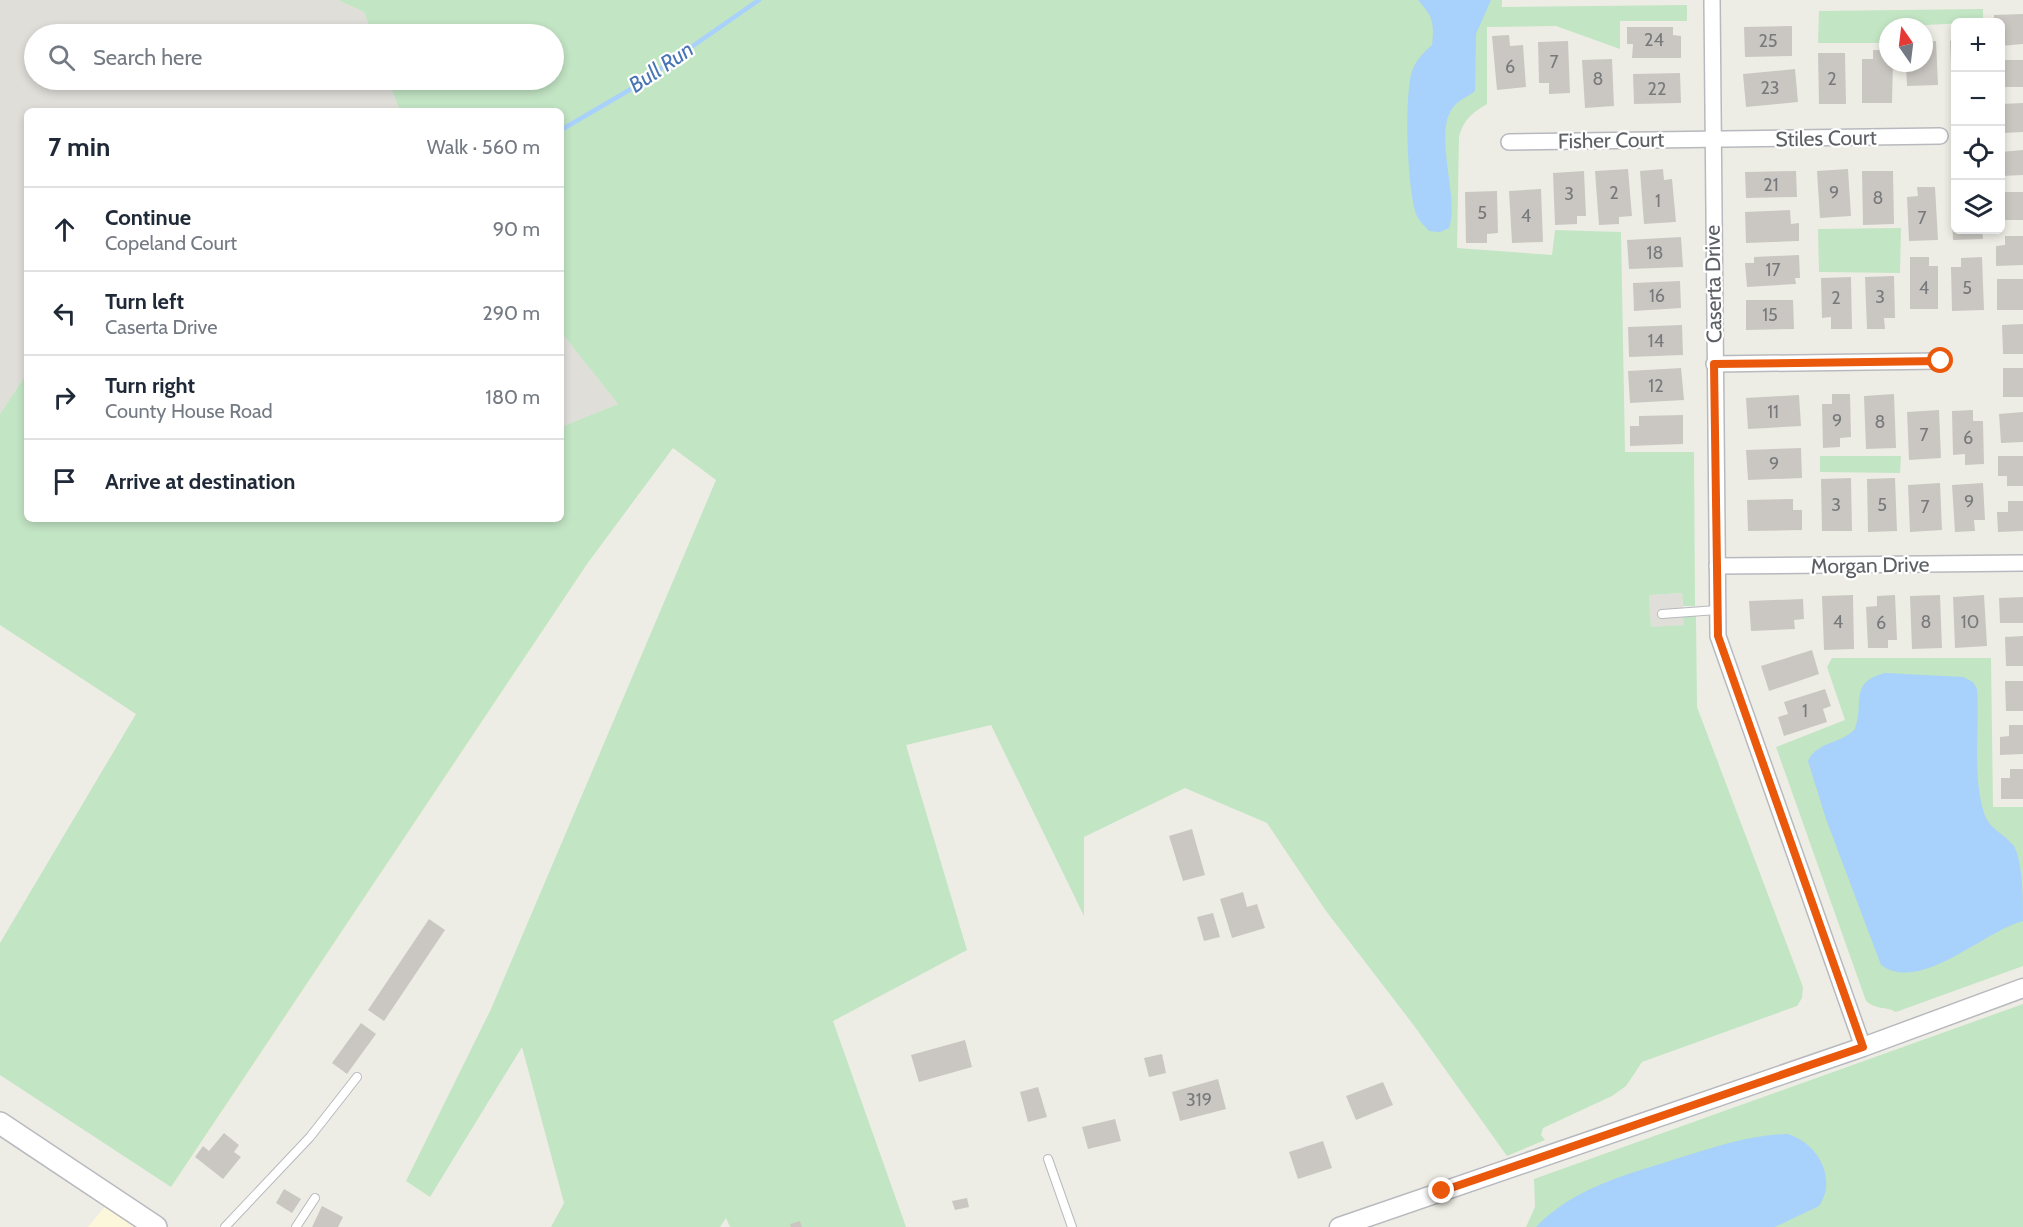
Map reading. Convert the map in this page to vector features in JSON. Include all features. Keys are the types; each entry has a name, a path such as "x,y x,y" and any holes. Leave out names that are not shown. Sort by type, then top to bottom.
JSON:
{"main road":[{"path":"0,1123 156,1227"}],"street":[{"name":"Caserta Drive","path":"1712,0 1717,610 1721,648 1863,1047"},
{"name":"Stiles Court","path":"1712,139 1940,136"},
{"name":"Fisher Court","path":"1509,142 1712,139"},
{"path":"1714,364 1941,361"},
{"name":"Morgan Drive","path":"1717,566 2023,563"},
{"path":"1339,1227 1863,1047 2023,988"}],"lane":[{"path":"1662,614 1717,610"},
{"path":"225,1227 310,1137 357,1077"},
{"path":"1048,1159 1072,1227"},
{"path":"296,1227 315,1198"}],"shaded area":[{"path":"0,0 338,0 364,12 368,24 24,24 24,90 392,90 399,108 24,108 24,378 0,414"},
{"path":"564,336 618,404 564,426"},
{"path":"1682,593 1684,625 1651,628 1649,595"},
{"path":"112,1198 156,1227 88,1227"}],"green space":[{"path":"338,0 1502,0 1502,7 1687,5 1687,21 1620,21 1620,49 1556,26 1487,27 1487,104 1469,117 1459,137 1457,248 1552,255 1555,230 1621,232 1625,452 1694,452 1695,606 1683,606 1682,593 1649,595 1651,627 1684,625 1683,617 1696,615 1697,707 1803,987 1802,998 1797,1006 1642,1062 1626,1086 1612,1096 1543,1128 1541,1135 1545,1140 1507,1156 1415,1027 1326,911 1267,823 1185,788 1084,837 1084,916 991,725 906,745 967,950 833,1021 906,1227 730,1227 726,1218 720,1227 551,1227 564,1203 522,1047 430,1197 406,1181 491,1009 716,480 673,448 587,564 171,1187 0,1075 0,943 136,714 0,625 0,414 24,378 24,522 564,522 564,426 618,404 564,336 564,108 399,108 392,90 564,90 564,24 368,24 364,12"},
{"path":"1983,9 1983,18 1951,18 1951,24 1933,25 1933,18 1879,18 1879,43 1818,43 1819,11"},
{"path":"1901,228 1900,273 1819,272 1818,229"},
{"path":"1820,456 1901,456 1900,473 1820,472"},
{"path":"1832,658 1991,658 1993,807 2023,807 2023,966 1896,1012 1873,1006 1866,1001 1776,747 1845,720 1827,667"},
{"path":"2023,1004 2023,1227 1526,1227 1535,1207 1534,1179"}],"water":[{"path":"1418,0 1491,0 1476,34 1475,91 1456,104 1449,115 1446,146 1452,215 1449,228 1440,232 1429,231 1417,216 1409,166 1407,121 1412,71 1432,45 1433,38 1433,25 1427,10"},
{"path":"1885,673 1963,677 1973,682 1977,689 1978,704 1977,767 1980,798 1986,818 2014,846 2022,882 2023,921 2007,927 1952,958 1914,972 1897,972 1881,965 1826,819 1808,761 1817,750 1843,738 1855,729 1862,688 1873,677"},
{"path":"1787,1134 1798,1138 1815,1153 1825,1173 1826,1184 1819,1206 1775,1227 1536,1227 1567,1202 1622,1176 1732,1142"}],"building":[{"path":"2023,14 2023,44 2005,46 2005,18 1994,18 1994,15"},
{"path":"1792,26 1792,56 1745,57 1744,27"},
{"path":"1627,27 1673,27 1673,35 1681,36 1681,58 1632,58 1633,44 1627,44"},
{"path":"1509,35 1510,46 1523,45 1526,87 1497,90 1492,36"},
{"path":"1568,41 1570,93 1549,94 1549,83 1539,83 1538,42"},
{"path":"1933,41 1936,41 1938,85 1907,86 1906,72 1933,72"},
{"path":"1873,50 1879,50 1879,72 1893,72 1892,103 1862,103 1862,59 1873,59"},
{"path":"1818,53 1845,53 1846,104 1819,104"},
{"path":"1612,59 1614,106 1585,108 1582,60"},
{"path":"2005,60 2023,60 2023,87 2005,87"},
{"path":"1795,69 1798,102 1746,107 1743,74"},
{"path":"1680,73 1681,103 1634,104 1633,74"},
{"path":"2023,103 2023,132 2005,133 2005,104"},
{"path":"2023,150 2023,175 2005,176 2005,152"},
{"path":"1628,169 1632,216 1619,217 1619,224 1599,225 1595,171"},
{"path":"1663,169 1664,180 1672,179 1676,222 1644,224 1640,171"},
{"path":"1848,169 1851,216 1820,218 1817,171"},
{"path":"1584,171 1586,216 1577,216 1577,224 1555,225 1553,173"},
{"path":"1796,171 1797,197 1746,198 1745,172"},
{"path":"1862,171 1893,171 1894,224 1863,225"},
{"path":"1917,187 1935,187 1938,240 1909,241 1907,197 1918,196"},
{"path":"1541,189 1543,242 1512,243 1509,191"},
{"path":"1497,191 1498,233 1487,234 1487,243 1466,243 1465,192"},
{"path":"2005,192 2023,192 2023,220 2005,220"},
{"path":"1790,210 1791,224 1799,223 1799,241 1746,243 1745,212"},
{"path":"1953,234 1982,234 1983,239 1953,240"},
{"path":"2005,236 2023,236 2023,265 1996,266 1996,246 2005,245"},
{"path":"1681,237 1683,267 1629,269 1627,240"},
{"path":"1799,255 1800,278 1795,278 1796,284 1747,287 1745,263 1754,263 1754,257"},
{"path":"1910,257 1929,257 1929,266 1938,266 1938,309 1910,309"},
{"path":"1982,257 1984,310 1952,311 1951,267 1961,267 1961,258"},
{"path":"1894,276 1895,318 1884,318 1885,329 1867,329 1865,277"},
{"path":"1851,277 1852,329 1831,329 1831,317 1822,318 1821,278"},
{"path":"1997,279 2023,279 2023,310 1997,310"},
{"path":"1680,281 1681,308 1634,311 1633,283"},
{"path":"1746,300 1793,300 1794,329 1746,330"},
{"path":"2023,324 2023,354 2003,354 2002,325"},
{"path":"1682,325 1683,355 1629,357 1628,327"},
{"path":"1681,368 1684,400 1630,403 1628,371"},
{"path":"2003,368 2023,368 2023,397 2003,397"},
{"path":"1832,394 1850,394 1851,437 1840,438 1840,447 1823,448 1822,404 1832,404"},
{"path":"1894,394 1896,448 1866,449 1864,396"},
{"path":"1799,395 1801,426 1748,429 1746,398"},
{"path":"1939,410 1941,458 1909,460 1907,412"},
{"path":"1973,410 1973,421 1983,421 1984,464 1965,465 1965,454 1953,455 1952,411"},
{"path":"2023,412 2023,442 2001,443 1999,414"},
{"path":"1683,415 1683,444 1630,446 1630,426 1639,426 1639,416"},
{"path":"1801,448 1802,478 1748,480 1746,450"},
{"path":"1998,456 2023,456 2023,486 2007,486 2007,476 1998,476"},
{"path":"1851,478 1852,531 1822,531 1821,479"},
{"path":"1895,478 1897,531 1868,532 1867,479"},
{"path":"1940,483 1942,530 1910,532 1908,485"},
{"path":"1983,483 1985,520 1974,520 1975,531 1955,532 1952,485"},
{"path":"1793,499 1793,510 1802,510 1802,530 1748,531 1747,500"},
{"path":"2008,501 2023,501 2023,531 1998,532 1997,512 2008,512"},
{"path":"1853,595 1854,649 1824,650 1822,596"},
{"path":"1895,595 1897,640 1888,640 1888,648 1868,648 1866,607 1877,606 1877,596"},
{"path":"1940,595 1942,648 1912,649 1910,596"},
{"path":"1984,595 1987,646 1955,648 1953,597"},
{"path":"2023,597 2023,623 2000,623 1999,598"},
{"path":"1803,599 1804,619 1794,620 1795,629 1751,631 1749,601"},
{"path":"2023,636 2023,666 2006,666 2005,637"},
{"path":"1812,650 1819,674 1769,691 1761,666"},
{"path":"2005,681 2023,681 2023,711 2006,711"},
{"path":"1825,689 1831,706 1823,709 1827,722 1784,736 1778,717 1788,714 1784,702"},
{"path":"2009,725 2023,725 2023,754 2000,755 2000,737 2009,736"},
{"path":"2010,769 2023,769 2023,799 2001,799 2001,778 2010,778"},
{"path":"1192,829 1205,875 1183,881 1169,836"},
{"path":"1243,892 1247,907 1257,904 1265,928 1232,938 1220,899"},
{"path":"1213,913 1220,937 1204,941 1197,917"},
{"path":"429,919 445,930 384,1021 368,1010"},
{"path":"361,1023 376,1034 347,1074 332,1063"},
{"path":"965,1040 972,1067 919,1082 911,1055"},
{"path":"1162,1054 1166,1073 1149,1077 1144,1058"},
{"path":"1218,1079 1226,1109 1180,1121 1172,1092"},
{"path":"1383,1082 1393,1105 1356,1120 1346,1096"},
{"path":"1038,1087 1047,1117 1028,1122 1020,1092"},
{"path":"1115,1119 1121,1141 1088,1149 1082,1127"},
{"path":"224,1133 239,1145 234,1152 241,1157 223,1179 195,1157 203,1146 209,1151"},
{"path":"1323,1141 1332,1168 1298,1179 1289,1152"},
{"path":"284,1189 301,1199 292,1213 276,1203"},
{"path":"967,1198 969,1207 955,1210 952,1201"},
{"path":"322,1206 343,1217 338,1227 312,1227"},
{"path":"800,1221 802,1227 791,1227 790,1224"}],"waterway":[{"name":"Bull Run","path":"564,128 631,89 759,0"}],"route":[{"path":"1442,1191 1863,1047 1718,636 1714,364 1941,361"}]}
